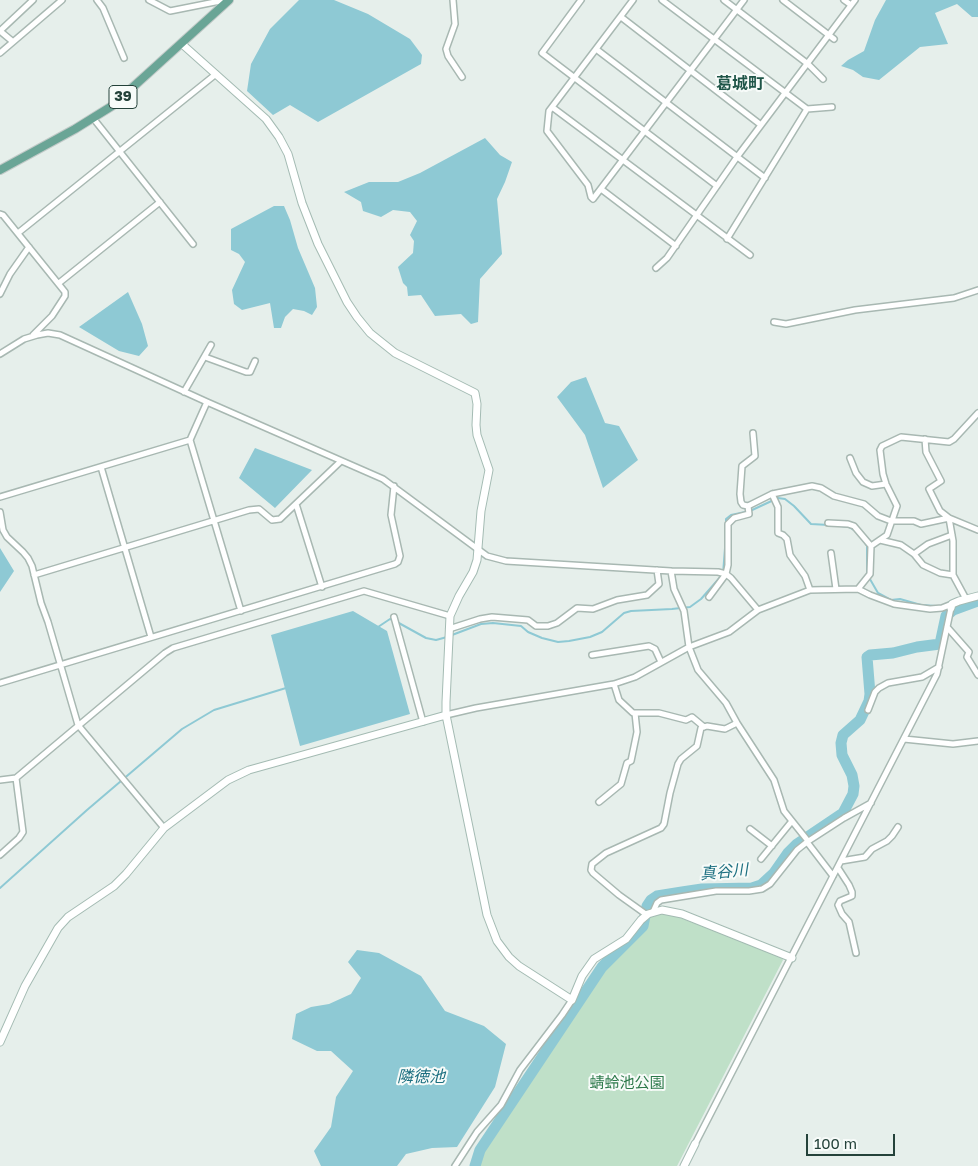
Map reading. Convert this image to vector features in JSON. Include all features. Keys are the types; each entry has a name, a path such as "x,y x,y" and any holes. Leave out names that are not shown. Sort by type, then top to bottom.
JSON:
{"main road":[{"name":"39","path":"0,170 93,118 121,98 182,44 227,0"}],"street":[{"path":"12,41 0,31 33,0"},
{"path":"0,53 62,0"},
{"path":"97,0 103,8 124,58"},
{"path":"149,0 170,11 227,0"},
{"path":"453,0 455,24 446,49 448,56 462,77"},
{"path":"581,0 542,53 717,186"},
{"path":"634,0 549,111 547,131 588,185 593,199 744,0"},
{"path":"662,0 807,109 832,107"},
{"path":"724,0 808,64 823,79"},
{"path":"783,0 834,39"},
{"path":"844,0 851,5"},
{"path":"656,268 676,246 737,157 855,0"},
{"path":"621,17 761,125"},
{"path":"182,44 266,119 280,137 288,154 308,222 343,293 357,317 370,333 395,353 475,393 477,435 489,470 481,511 478,551 473,572 450,616 446,715 491,927 497,941 519,966 572,1000"},
{"path":"596,49 765,178"},
{"path":"18,234 216,74"},
{"path":"552,107 750,255"},
{"path":"728,239 807,109"},
{"path":"93,118 193,244"},
{"path":"601,189 676,246"},
{"path":"59,283 160,202"},
{"path":"0,214 65,292 52,316 31,337"},
{"path":"0,294 10,274 29,247"},
{"path":"774,322 786,324 855,310 954,298 978,290"},
{"path":"0,354 18,342 31,337 48,334 60,335 184,392 383,479 487,556 506,561 718,572 726,574 737,584 758,610"},
{"path":"184,392 211,345"},
{"path":"205,357 246,372 250,372 255,361"},
{"path":"207,402 190,440 241,611"},
{"path":"871,546 887,535 897,506 886,484 880,450 882,446 901,437 949,442 954,440 978,413"},
{"path":"753,433 755,456 742,466 741,502 743,505 748,506 772,494 812,486 827,491 834,496 864,504 878,516 892,521 914,521 921,524 949,518"},
{"path":"925,439 926,452 941,481 930,488 940,511 949,518 978,530"},
{"path":"0,497 190,440"},
{"path":"850,458 856,473 863,482 872,486 886,484"},
{"path":"34,575 256,508 272,520 280,519 341,461"},
{"path":"101,467 152,637"},
{"path":"0,683 388,567 398,562 400,556 391,514 394,486"},
{"path":"772,494 778,506 778,533 783,534 787,538 790,555 804,576 810,590"},
{"path":"296,504 322,587"},
{"path":"709,596 726,574 728,565 728,524 734,518 749,514 748,506"},
{"path":"0,512 3,530 7,537 28,558 78,725 164,828"},
{"path":"949,518 952,535 953,575 966,598"},
{"path":"828,523 854,526 871,546 870,574 858,589"},
{"path":"914,554 940,538 952,535"},
{"path":"880,540 901,545 914,554 923,565 940,573 953,575"},
{"path":"831,552 836,589"},
{"path":"449,629 492,617 528,620 536,626 548,626 556,623 577,608 593,609 617,600 647,596 659,584 657,570"},
{"path":"671,571 674,589 684,611 689,647 698,670 726,703 774,780 784,811 833,876"},
{"path":"0,1042 25,986 58,928 68,917 114,886 164,828 237,775 446,715 614,684 635,677 689,647 729,632 758,610 810,590 858,589 894,604 942,608 952,606 966,598 978,596"},
{"path":"0,780 16,778 173,648 364,591 450,616"},
{"path":"684,1166 904,739 939,667 952,606"},
{"path":"394,617 423,722"},
{"path":"947,627 969,652 967,658 978,675"},
{"path":"592,655 649,646 655,649 662,662"},
{"path":"868,710 875,692 879,688 888,683 922,677 939,667"},
{"path":"614,684 619,700 632,712 658,712 686,720 692,716 704,727 724,729 737,723"},
{"path":"599,802 621,784 628,763 631,761 637,732 635,712"},
{"path":"650,914 619,895 593,873 591,870 592,864 606,854 661,828 664,824 678,764 681,759 697,746 701,728 704,727"},
{"path":"904,739 953,744 978,741"},
{"path":"0,855 23,832 16,778"},
{"path":"650,914 661,900 716,891 762,889 770,884 797,850 808,841 871,803"},
{"path":"761,858 792,821"},
{"path":"841,861 865,857 872,849 887,841 898,827"},
{"path":"750,828 772,846"},
{"path":"838,868 850,885 852,892 852,896 840,901 838,909 849,922 856,953"},
{"path":"455,1166 478,1132 500,1105 520,1070 572,1000 582,976 590,963 626,939 640,920 662,910 671,910 792,958"}],"green space":[{"name":"蜻蛉池公園","path":"665,913 781,956 783,960 677,1166 477,1166 482,1151 604,968 641,933 645,928 648,918"}],"water":[{"path":"299,0 334,0 368,14 410,39 422,55 421,64 318,122 290,105 273,115 247,91 251,64 270,29"},
{"path":"886,0 978,0 978,17 972,17 957,4 935,13 948,44 920,47 879,80 863,77 853,70 841,66 864,51 875,20"},
{"path":"485,138 500,155 512,162 497,199 502,254 480,279 478,322 471,324 461,314 435,316 421,295 408,296 407,287 403,283 398,267 413,253 414,241 410,235 417,221 410,212 393,210 381,217 363,211 361,202 344,192 369,182 398,182 420,173"},
{"path":"274,206 284,206 290,220 298,248 315,288 317,307 312,315 293,309 285,317 281,328 274,328 270,303 242,310 234,304 232,290 245,262 239,254 231,250 231,229"},
{"path":"128,292 142,324 148,346 139,356 119,351 79,327"},
{"path":"586,377 605,423 619,426 638,460 603,488 585,435 557,397 571,382"},
{"path":"255,448 312,470 275,508 239,478"},
{"path":"0,548 14,571 0,592"},
{"path":"353,611 387,631 410,714 300,746 271,635"},
{"name":"隣徳池","path":"357,950 379,953 421,976 445,1011 484,1026 506,1044 495,1087 457,1147 432,1148 406,1154 397,1166 321,1166 314,1151 331,1127 336,1097 353,1071 331,1051 317,1051 292,1039 296,1014 311,1007 329,1004 351,994 361,978 348,962"}],"waterway":[{"path":"726,522 726,519 731,515 750,511 778,498 785,499 794,506 811,524 829,525"},
{"path":"841,526 849,527 857,532"},
{"path":"452,635 481,624 493,623 521,626 528,632 542,638 558,642 569,641 590,637 602,632 624,613 631,611 690,607 701,599 723,574 726,535"},
{"path":"863,540 867,546 867,574 878,593 891,600 900,599 921,605 936,606"},
{"name":"真谷川","path":"475,1166 480,1150 602,967 643,926 647,906 651,900 657,896 702,889 752,888 761,885 774,873 797,844 843,813 853,794 854,786 852,775 842,755 841,743 843,735 860,720 869,701 867,657 940,644 946,616 953,610 978,601"},
{"path":"378,627 390,619 393,620"},
{"path":"397,622 426,638 436,640 447,637"},
{"path":"0,888 87,810 182,729 214,710 286,688"}],"district":[{"name":"葛城町","path":"740,84"}]}
